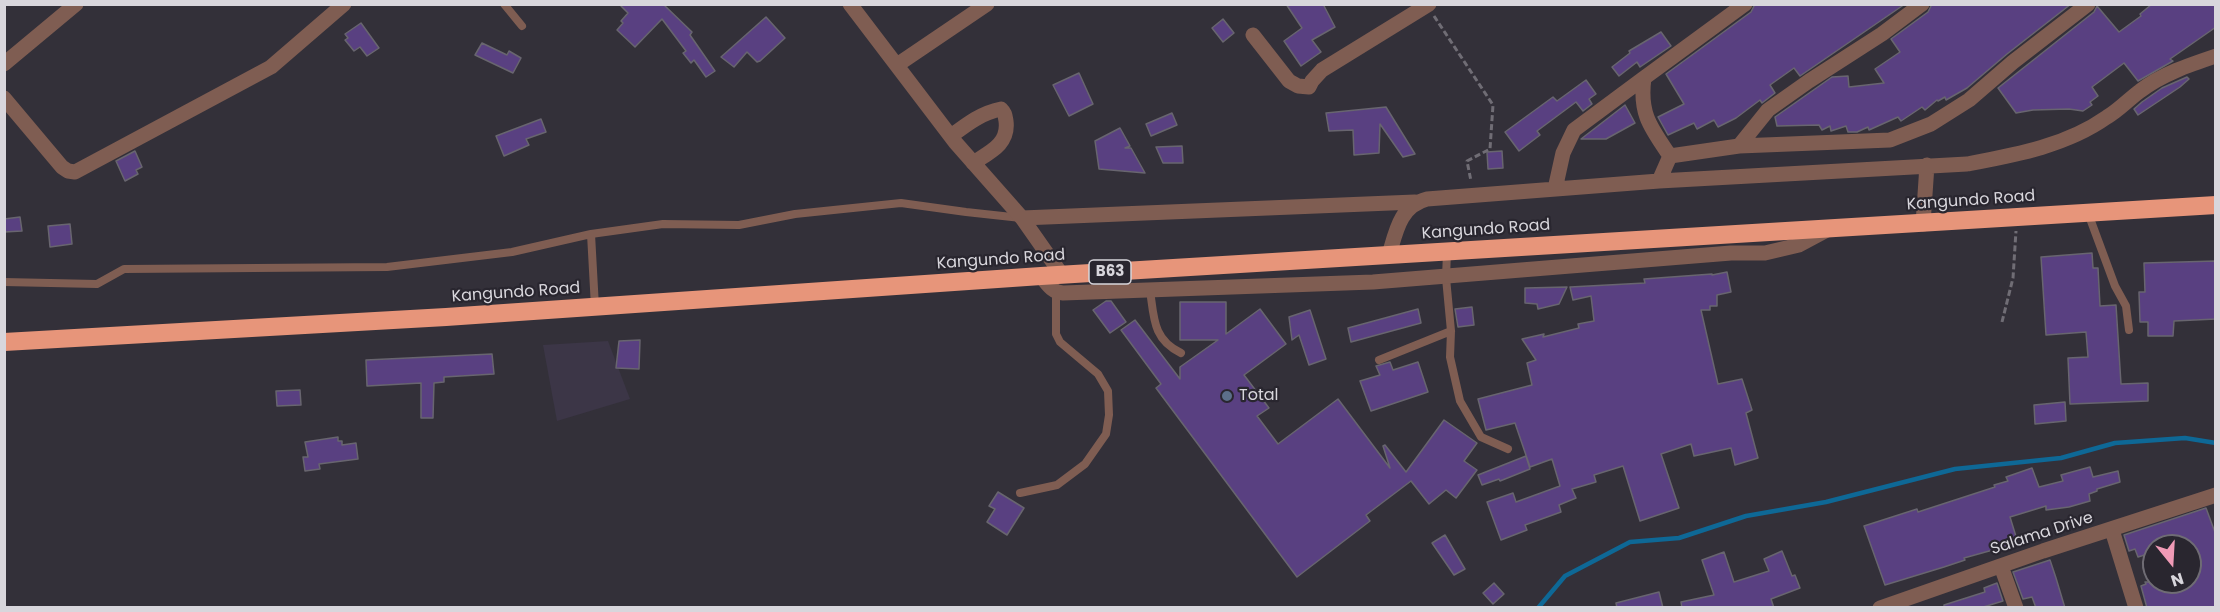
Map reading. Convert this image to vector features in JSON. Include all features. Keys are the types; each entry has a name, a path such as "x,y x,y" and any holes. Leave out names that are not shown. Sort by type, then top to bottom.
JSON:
{"highway":[{"name":"Kangundo Road","path":"4,342 595,307 1041,276 1059,284 1389,255 2216,205"}],"street":[{"path":"4,64 76,4"},
{"path":"4,98 62,167 75,172 271,67 344,4"},
{"path":"850,4 951,136 1022,218 1059,284 1150,290 1446,278 1731,253 1765,253 1799,246 1831,228"},
{"path":"897,65 987,4"},
{"path":"1555,189 1563,153 1574,130 1745,4"},
{"path":"1739,146 1768,110 1882,34 1922,4"},
{"path":"1670,156 1739,146 1890,140 1931,124 1969,99 2088,4"},
{"path":"1253,35 1289,81 1299,86 1309,87 1322,70 1428,5"},
{"path":"1022,218 1415,202 1473,195 1659,181 1967,164 2013,156 2068,138 2107,118 2141,90 2166,75 2216,56"},
{"path":"1644,78 1643,109 1649,125 1670,156"},
{"path":"951,136 972,120 989,111 1001,109 1005,113 1007,133 1004,140 973,163"},
{"path":"1659,181 1670,156"},
{"path":"1923,224 1927,165"},
{"path":"1389,255 1399,222 1415,202"},
{"name":"Salama Drive","path":"1880,608 1896,605 2001,566 2216,495"},
{"path":"2112,530 2136,608"},
{"path":"2001,566 2016,608"}],"lane":[{"path":"504,4 522,26"},
{"path":"4,282 97,284 124,269 387,267 512,252 591,234 663,224 739,225 795,214 901,202 1022,218"},
{"path":"2088,213 2115,286 2126,306 2129,330"},
{"path":"591,234 595,307"},
{"path":"1447,252 1450,357 1460,400 1482,438 1508,449"},
{"path":"1020,493 1057,485 1085,464 1106,434 1109,415 1108,391 1098,374 1060,342 1056,334 1059,284"},
{"path":"1150,290 1154,320 1162,340 1170,348 1181,353"},
{"path":"1379,360 1451,330"}],"path":[{"path":"1428,5 1493,105 1490,149 1467,161 1473,195"},
{"path":"2002,322 2013,278 2017,218"}],"shaded area":[{"path":"608,341 630,399 557,421 543,345"}],"building":[{"path":"619,4 663,4 692,32 690,35 715,71 706,77 694,60 691,63 683,53 686,51 662,19 635,47 617,30 628,13"},
{"path":"1286,4 1323,4 1335,27 1312,40 1321,52 1301,66 1284,41 1302,28"},
{"path":"1755,4 1905,4 1800,76 1794,68 1770,85 1775,93 1762,103 1760,100 1736,118 1718,127 1714,120 1697,129 1694,123 1668,135 1658,117 1684,104 1666,74 1751,12"},
{"path":"1932,4 2071,4 1967,88 1946,100 1945,97 1937,100 1925,110 1922,107 1901,121 1898,117 1869,130 1868,127 1857,132 1848,132 1846,126 1831,131 1830,126 1822,130 1819,125 1777,126 1775,117 1832,77 1848,76 1849,87 1884,83 1875,69 1900,52 1891,39 1928,12"},
{"path":"2152,4 2216,4 2216,27 2170,59 2173,61 2138,81 2124,63 2092,87 2098,96 2090,102 2092,105 2083,111 2033,110 2016,113 1998,88 2094,12 2097,6 2119,32 2141,16 2140,14"},
{"path":"766,17 785,38 760,61 757,62 747,52 734,67 721,57"},
{"path":"1223,19 1234,33 1223,42 1212,28"},
{"path":"361,23 379,48 367,56 360,47 354,51 345,40 348,38 345,34"},
{"path":"1661,32 1671,46 1640,67 1637,62 1619,76 1612,67 1630,53 1629,51"},
{"path":"482,43 507,55 509,51 521,58 513,73 475,55"},
{"path":"1079,73 1093,104 1069,116 1053,85"},
{"path":"2187,77 2189,79 2180,87 2138,115 2134,109 2142,102 2162,88"},
{"path":"1586,80 1596,94 1589,99 1592,104 1583,111 1576,102 1537,131 1540,135 1519,151 1505,132 1553,97 1557,101"},
{"path":"1625,105 1635,123 1606,139 1581,139"},
{"path":"1386,107 1415,154 1403,157 1380,124 1379,153 1354,155 1353,130 1329,131 1326,113"},
{"path":"1172,113 1177,125 1151,136 1146,124"},
{"path":"541,119 546,132 526,139 529,145 504,156 496,136"},
{"path":"1120,128 1130,146 1125,148 1131,148 1145,173 1099,169 1095,141"},
{"path":"1182,146 1183,163 1163,163 1156,147"},
{"path":"135,151 142,167 136,170 138,174 125,181 116,161"},
{"path":"1502,151 1503,168 1488,169 1487,152"},
{"path":"20,217 22,231 4,232 4,219"},
{"path":"70,224 72,244 50,247 48,226"},
{"path":"2092,253 2093,268 2098,268 2100,306 2116,305 2121,384 2148,383 2148,401 2070,404 2068,358 2088,357 2086,332 2046,335 2041,257"},
{"path":"2216,261 2216,319 2174,321 2173,336 2148,336 2148,322 2140,322 2139,292 2145,292 2144,263"},
{"path":"1727,272 1731,292 1717,295 1717,306 1710,306 1710,310 1701,310 1718,384 1742,379 1752,410 1746,413 1758,458 1735,465 1731,448 1694,456 1691,444 1661,454 1679,508 1640,521 1623,466 1594,475 1596,482 1572,489 1576,498 1559,505 1561,512 1525,525 1527,530 1501,540 1487,502 1513,493 1516,502 1560,486 1552,459 1530,467 1515,423 1486,430 1478,399 1532,385 1527,363 1536,360 1522,339 1544,334 1543,337 1579,328 1578,324 1594,321 1591,296 1573,300 1570,287 1645,283 1644,279"},
{"path":"1567,287 1559,304 1538,309 1537,304 1525,303 1525,288"},
{"path":"1106,301 1111,301 1126,322 1110,333 1093,310"},
{"path":"1180,302 1226,302 1226,334 1260,309 1286,344 1244,375 1269,408 1257,416 1278,444 1338,399 1390,468 1383,446 1385,445 1406,472 1444,420 1477,443 1464,461 1477,470 1456,498 1446,490 1429,504 1411,481 1366,515 1370,521 1297,577 1156,388 1161,384 1121,330 1135,320 1180,379 1180,367 1218,340 1180,340"},
{"path":"1472,307 1474,325 1458,327 1455,309"},
{"path":"1418,309 1421,323 1351,342 1348,328"},
{"path":"1310,310 1326,359 1309,365 1299,335 1292,340 1289,317"},
{"path":"640,340 639,369 616,368 619,341"},
{"path":"492,354 494,374 444,377 444,382 434,383 433,418 421,418 421,383 367,386 366,360"},
{"path":"1390,362 1393,370 1418,362 1428,392 1371,411 1360,381 1380,375 1376,366"},
{"path":"300,390 301,405 277,406 276,391"},
{"path":"2065,402 2066,421 2035,424 2034,405"},
{"path":"338,437 342,445 356,443 358,459 319,464 320,469 305,471 303,457 308,457 305,442"},
{"path":"1526,456 1530,469 1500,481 1499,479 1482,485 1478,475"},
{"path":"2090,467 2093,477 2118,471 2120,482 2089,494 2090,501 2046,510 2046,506 2010,517 2018,543 1964,558 1965,560 1885,585 1864,526 1917,509 1918,512 1995,487 1994,485 2008,481 2006,477 2032,468 2039,487 2063,481 2061,475"},
{"path":"998,492 1024,508 1007,535 987,522 995,509 989,506"},
{"path":"2206,508 2216,535 2216,608 2147,608 2143,594 2202,594 2202,534 2142,534 2142,556 2138,557 2135,549 2129,551 2124,535"},
{"path":"1445,535 1465,569 1454,575 1432,543"},
{"path":"1782,551 1792,576 1795,575 1800,588 1771,599 1774,608 1682,608 1681,602 1714,595 1702,560 1724,552 1734,582 1769,571 1764,559"},
{"path":"2050,560 2065,608 2036,608 2032,597 2023,599 2013,572"},
{"path":"1494,583 1504,594 1493,604 1483,593"},
{"path":"1997,583 2003,601 1980,608 1944,608 1944,605 1985,592 1984,588"},
{"path":"1659,592 1663,608 1617,608 1616,603"}],"waterway":[{"path":"1538,608 1565,576 1630,542 1679,538 1746,516 1826,502 1955,469 2061,458 2115,443 2185,438 2216,443"}],"place":[{"name":"Total","path":"1227,396"}]}
